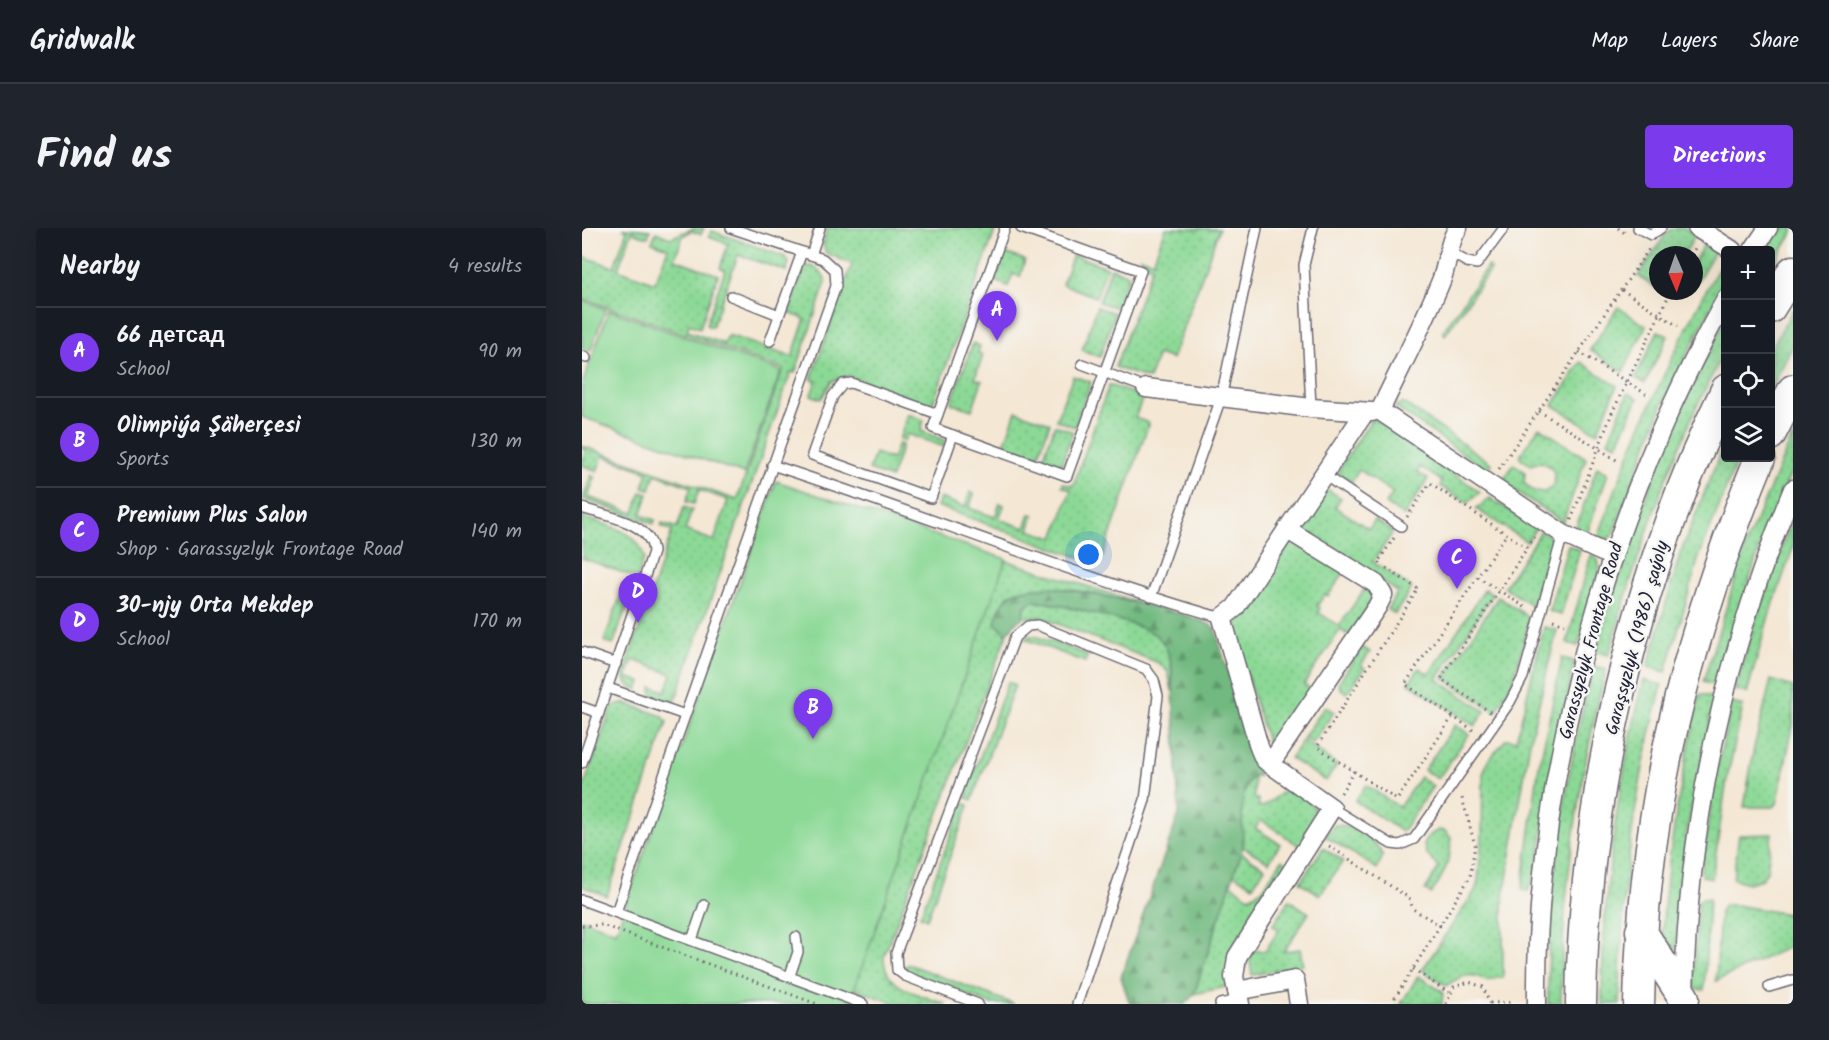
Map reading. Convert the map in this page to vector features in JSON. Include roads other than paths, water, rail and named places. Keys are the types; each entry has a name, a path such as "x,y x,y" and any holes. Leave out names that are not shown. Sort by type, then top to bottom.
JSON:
{"main road":[{"path":"1775,300 1793,271"},
{"path":"1775,425 1793,390"},
{"name":"Garaşsyzlyk (1986) şaýoly","path":"1581,1004 1589,871 1616,708 1641,612 1671,520 1704,433 1721,398"},
{"path":"1639,1004 1641,931 1656,811 1681,683 1727,539 1758,462"},
{"path":"1641,931 1684,1001"}],"street":[{"path":"1299,1004 1295,980 1239,998 1234,977 1237,957 1332,808 1264,759 1222,618 1235,608 1324,476 1372,412 1442,280 1451,253 1452,236 1458,228"},
{"path":"1697,228 1726,246"},
{"path":"1756,246 1768,228"},
{"name":"Garassyzlyk Frontage Road","path":"1538,1004 1541,910 1560,763 1574,697 1613,557 1648,457 1686,373 1724,300"},
{"path":"1146,388 1311,408 1372,412 1563,534 1613,557"},
{"path":"1684,1001 1690,888 1709,761 1724,694 1752,596 1793,489"},
{"path":"1270,764 1383,595 1376,584 1288,530"}],"lane":[{"path":"616,912 836,286 837,276 830,263 731,228"},
{"path":"770,341 779,315 820,228"},
{"path":"1005,228 933,428 1067,476 1141,271 1021,228"},
{"path":"1151,597 1221,398 1257,228"},
{"path":"1311,408 1304,265 1313,228"},
{"path":"1451,253 1467,262 1477,264 1504,228"},
{"path":"1638,228 1651,235 1661,228"},
{"path":"731,296 779,315"},
{"path":"1082,364 1146,388"},
{"path":"938,414 850,383 843,384 833,396 812,456 931,498 954,435"},
{"path":"772,465 887,502 1151,597 1222,618"},
{"path":"1324,476 1401,525"},
{"path":"582,508 644,531 653,546 653,558 582,763"},
{"path":"1332,808 1391,844 1400,845 1414,839 1499,718 1523,677 1563,534"},
{"path":"978,1004 905,976 897,970 896,952 1016,637 1028,626 1037,625 1146,669 1154,680 1158,696 1145,800 1077,1004"},
{"path":"582,651 616,664"},
{"path":"608,688 685,715"},
{"path":"582,707 599,713"},
{"path":"582,900 862,1004"},
{"path":"692,940 704,905"},
{"path":"789,975 798,952 796,937"},
{"path":"1769,987 1793,980"},
{"path":"1220,1004 1239,998"}],"place":[{"name":"66 детсад","path":"997,341"},
{"name":"Premium Plus Salon","path":"1457,589"},
{"name":"30-njy Orta Mekdep","path":"638,623"},
{"name":"Olimpiýa Şäherçesi","path":"813,739"}]}
